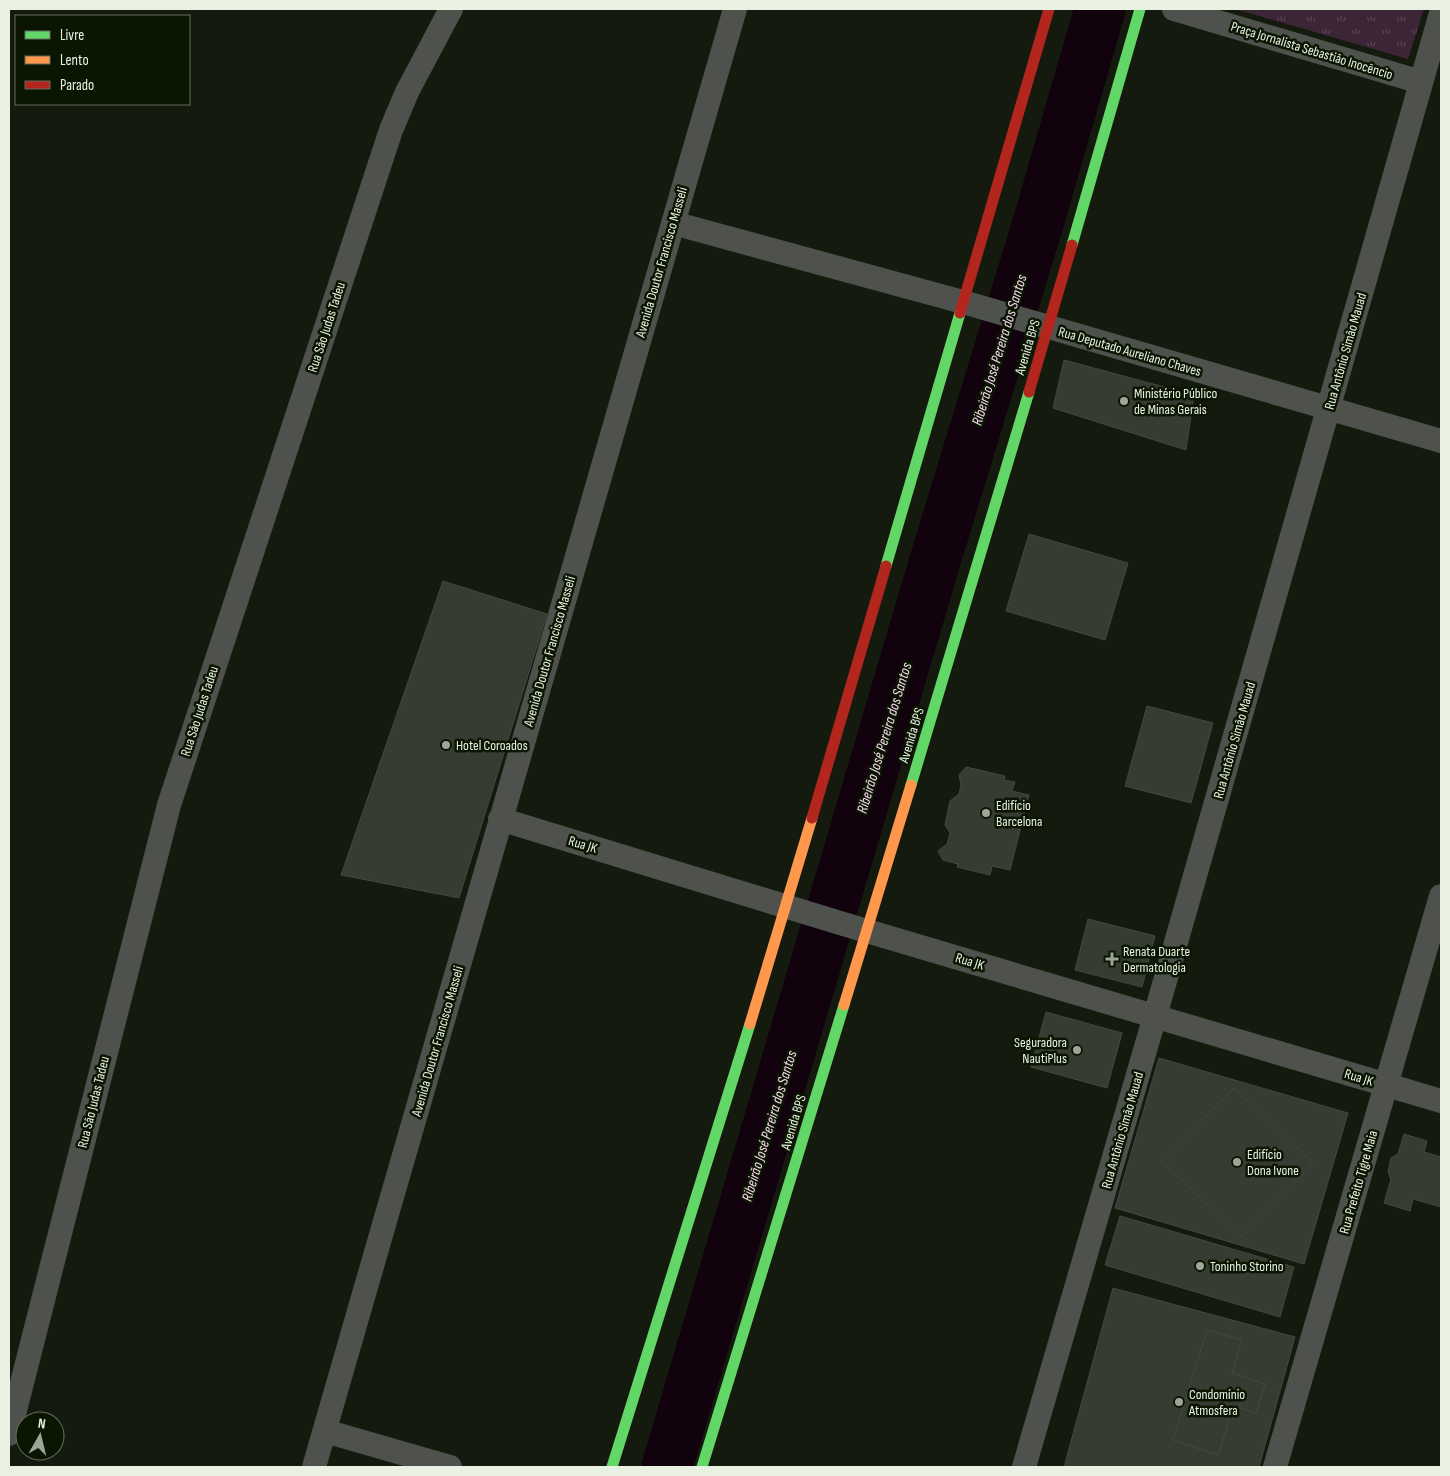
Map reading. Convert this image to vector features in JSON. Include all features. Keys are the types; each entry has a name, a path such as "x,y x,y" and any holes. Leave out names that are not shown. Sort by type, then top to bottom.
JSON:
{"main road":[{"path":"612,1467 792,908 970,304 1049,9"},
{"name":"Avenida BPS","path":"702,1467 859,928 1040,325 1140,9"}],"street":[{"name":"Rua São Judas Tadeu","path":"9,1434 169,805 391,130 407,92 451,9"},
{"name":"Avenida Doutor Francisco Masseli","path":"314,1467 735,9"},
{"name":"Praça Jornalista Sebastião Inocêncio","path":"1174,9 1422,82"},
{"name":"Rua Antônio Simão Mauad","path":"1024,1467 1155,1016 1441,13"},
{"name":"Rua Deputado Aureliano Chaves","path":"673,223 970,304 1441,440"},
{"name":"Rua JK","path":"500,819 1441,1101"},
{"name":"Rua Prefeito Tigre Maia","path":"1275,1467 1441,896"},
{"path":"325,1431 450,1467"}],"green space":[{"path":"1235,9 1424,9 1408,59"}],"building":[{"name":"Ministério Público de Minas Gerais","path":"1064,360 1194,395 1186,450 1053,408"},
{"path":"1029,534 1128,563 1105,640 1006,611"},
{"name":"Hotel Coroados","path":"443,581 547,614 459,898 341,875"},
{"path":"1147,706 1213,723 1191,803 1125,786"},
{"name":"Edifício Barcelona","path":"966,767 1005,776 1004,780 1015,782 1012,791 1029,795 1010,870 992,866 990,875 957,867 958,864 943,860 938,851 947,844 950,833 945,825 950,801 959,794 961,785 959,775"},
{"path":"1088,919 1155,936 1142,987 1075,970"},
{"name":"Seguradora NautiPlus","path":"1046,1012 1122,1033 1107,1088 1031,1067"},
{"path":"1159,1058 1348,1113 1304,1264 1115,1208"},
{"name":"Edifício Dona Ivone","path":"1234,1088 1313,1163 1241,1237 1162,1161"},
{"path":"1404,1134 1427,1141 1424,1152 1441,1157 1441,1207 1413,1199 1410,1211 1384,1203 1391,1179 1388,1172 1391,1158 1398,1154"},
{"name":"Toninho Storino","path":"1120,1216 1294,1267 1280,1317 1105,1265"},
{"name":"Condomínio Atmosfera","path":"1113,1288 1295,1337 1259,1467 1064,1467"},
{"path":"1207,1330 1242,1340 1232,1373 1265,1384 1256,1413 1234,1406 1218,1455 1173,1440"}],"waterway":[{"name":"Ribeirão José Pereira dos Santos","path":"667,1467 934,564 1039,220 1100,9"}],"traffic: fast":[{"path":"1072,245 1140,9"},
{"path":"886,566 960,313"},
{"path":"911,785 1029,392"},
{"path":"702,1467 844,1005"},
{"path":"612,1467 750,1024"}],"traffic: slow":[{"path":"844,1005 911,785"},
{"path":"750,1024 812,818"}],"traffic: jam":[{"path":"960,313 1049,9"},
{"path":"1029,392 1072,245"},
{"path":"812,818 886,566"}],"place":[{"name":"Ministério Público de Minas Gerais","path":"1124,401"},
{"name":"Hotel Coroados","path":"446,745"},
{"name":"Edifício Barcelona","path":"986,813"},
{"name":"Renata Duarte Dermatologia","path":"1112,959"},
{"name":"Seguradora NautiPlus","path":"1077,1050"},
{"name":"Edifício Dona Ivone","path":"1237,1162"},
{"name":"Toninho Storino","path":"1200,1266"},
{"name":"Condomínio Atmosfera","path":"1179,1402"}]}
